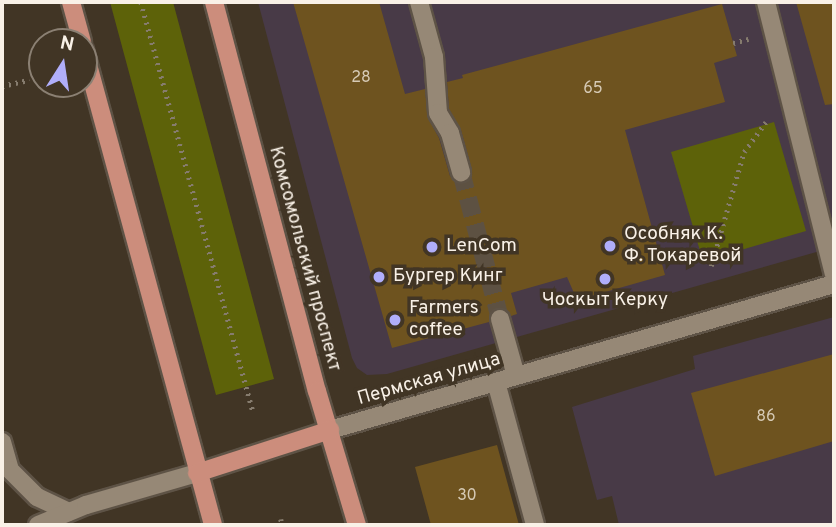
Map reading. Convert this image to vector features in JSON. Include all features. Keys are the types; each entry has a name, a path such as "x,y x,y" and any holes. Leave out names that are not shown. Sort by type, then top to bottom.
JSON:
{"main road":[{"path":"71,2 78,28"},
{"name":"Комсомольский проспект","path":"214,2 317,391 357,525"},
{"path":"97,98 212,525"},
{"name":"Пермская улица","path":"197,473 330,430"}],"street":[{"path":"419,2 434,57 438,113 450,132 461,172"},
{"path":"766,2 834,274"},
{"name":"Пермская улица","path":"330,430 834,284"},
{"path":"500,319 516,376"},
{"path":"496,382 535,525"},
{"path":"2,442 10,470 37,497 69,512"},
{"name":"Пермская улица","path":"38,525 69,512 197,473"}],"path":[{"path":"141,2 253,412"},
{"path":"733,43 757,37"},
{"path":"2,86 28,80"},
{"path":"711,267 744,152 768,120"}],"shaded area":[{"path":"110,2 173,2 274,379 216,395"},
{"path":"258,2 834,2 834,247 387,374 367,375 357,368 352,358"},
{"path":"774,122 806,231 703,261 671,152"},
{"path":"834,317 834,525 619,525 612,496 597,500 572,407 695,369 693,356"}],"building":[{"path":"293,2 379,2 405,94 425,89 428,118 439,138 450,176 459,183 470,179 472,170 461,130 449,109 447,82 463,78 462,75 722,4 737,56 714,63 725,102 625,130 665,275 577,300 567,277 511,293 517,314 511,316 507,310 498,308 491,312 489,322 392,348"},
{"path":"796,2 834,2 834,104 825,105"},
{"path":"834,354 834,441 715,476 691,393"},
{"path":"497,445 519,525 431,525 415,467"}],"tunnel":[{"path":"461,172 500,319"}],"place":[{"name":"Особняк К. Ф. Токаревой","path":"610,246"},
{"name":"LenCom","path":"432,247"},
{"name":"Бургер Кинг","path":"379,277"},
{"name":"Чоскыт Керку","path":"605,279"},
{"name":"Farmers coffee","path":"395,320"}]}
